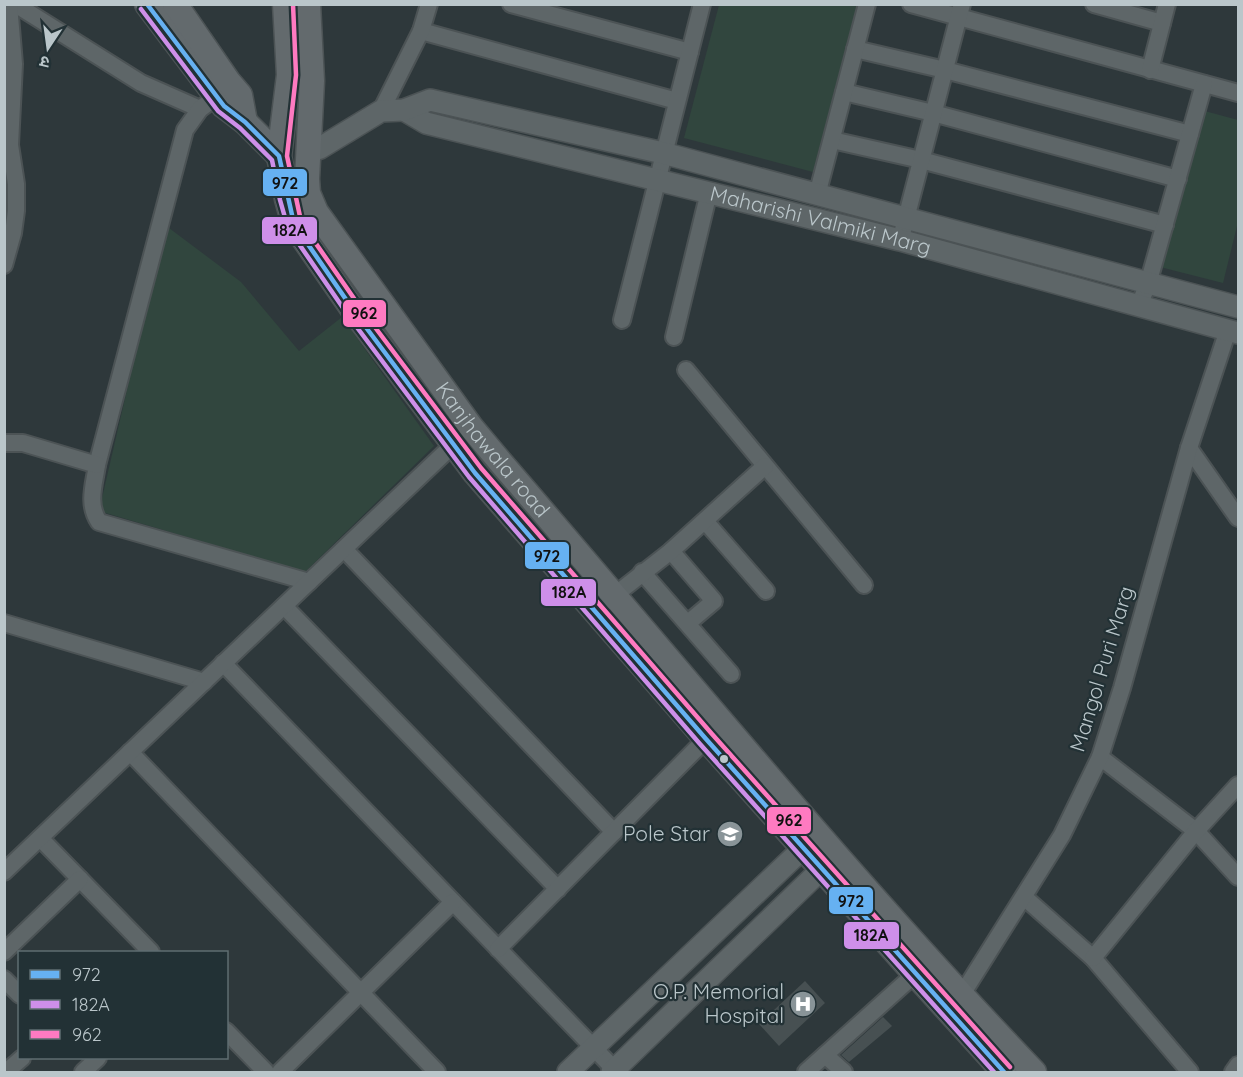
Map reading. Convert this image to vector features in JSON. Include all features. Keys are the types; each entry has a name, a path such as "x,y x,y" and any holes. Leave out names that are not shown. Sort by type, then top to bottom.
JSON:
{"main road":[{"path":"147,4 216,97"},
{"path":"175,4 216,97"},
{"name":"Kanjhawala road","path":"285,4 289,75 279,156 286,200 299,232 356,314 475,473 706,739 811,840"},
{"name":"Kanjhawala road","path":"308,4 312,81 308,193 316,212 471,427 731,733 915,974 1004,1072"},
{"path":"216,97 240,95 245,122 279,156 308,152"},
{"name":"Kanjhawala road","path":"829,861 1034,1072"}],"street":[{"path":"4,265 13,233 16,211 16,184 10,145 14,64 9,4"},
{"path":"15,4 141,83 216,97"},
{"path":"381,111 421,31 429,4"},
{"path":"511,4 690,52"},
{"path":"622,320 702,4"},
{"path":"817,195 867,4"},
{"path":"911,4 961,10 1150,70 1239,93"},
{"path":"1094,4 1162,23"},
{"path":"1150,70 1167,4"},
{"path":"900,240 961,10"},
{"path":"421,31 677,101"},
{"path":"855,49 1190,134"},
{"path":"1139,305 1148,284 1204,84"},
{"path":"844,92 933,113 1178,178"},
{"path":"216,97 185,130 97,465 91,502 93,513 99,522 309,582"},
{"name":"Maharishi Valmiki Marg","path":"308,152 320,148 381,111 404,110 430,100 663,153 1148,284 1237,302"},
{"name":"Maharishi Valmiki Marg","path":"404,110 426,123 900,240 1233,331"},
{"path":"832,140 921,160 1165,225"},
{"path":"753,203 759,180"},
{"path":"674,337 709,192"},
{"path":"1233,331 1237,302"},
{"name":"Mangol Puri Marg","path":"961,996 1062,835 1100,757 1122,688 1189,448 1233,331"},
{"path":"686,370 864,585"},
{"path":"4,443 23,443 97,465"},
{"path":"4,872 454,444"},
{"path":"1189,448 1239,518"},
{"path":"595,611 671,550 765,466"},
{"path":"705,521 766,591"},
{"path":"344,549 614,832"},
{"path":"671,550 714,601 688,623"},
{"path":"642,572 731,674"},
{"path":"284,606 558,888"},
{"path":"4,622 204,682"},
{"path":"224,663 594,1048 614,1072 829,861"},
{"path":"498,949 706,739"},
{"path":"130,752 437,1072"},
{"path":"1100,757 1196,831 1239,877"},
{"path":"1092,958 1196,831 1239,785"},
{"path":"40,838 143,950"},
{"path":"568,1072 811,840"},
{"path":"4,952 80,879"},
{"path":"1024,897 1092,958 1190,1072"},
{"path":"280,1072 453,902"},
{"path":"806,1072 915,974"},
{"path":"4,979 18,993"},
{"path":"228,1033 266,1072"},
{"path":"825,1055 844,1072"},
{"path":"6,1072 21,1059"},
{"path":"1233,1072 1239,1065"}],"green space":[{"path":"719,5 857,5 813,172 684,138"},
{"path":"1201,110 1238,120 1238,222 1223,283 1160,267"},
{"path":"165,225 241,282 299,351 342,317 434,446 305,572 99,511"}],"building":[{"path":"805,981 825,1003 779,1046 759,1024"},
{"path":"883,1017 892,1026 849,1062 841,1055"}],"transit line":[{"name":"972","path":"147,4 224,106 245,122 279,156 294,224 356,314 475,473 706,739 1004,1072"},
{"name":"962","path":"293,4 296,75 287,156 301,221 310,235 362,310 481,468 712,734 1010,1067"},
{"name":"182A","path":"141,9 218,111 240,128 272,160 288,228 350,318 469,477 700,744 994,1072"}],"place":[{"name":"Pole Star","path":"730,834"},
{"name":"O.P. Memorial Hospital","path":"803,1004"}]}
